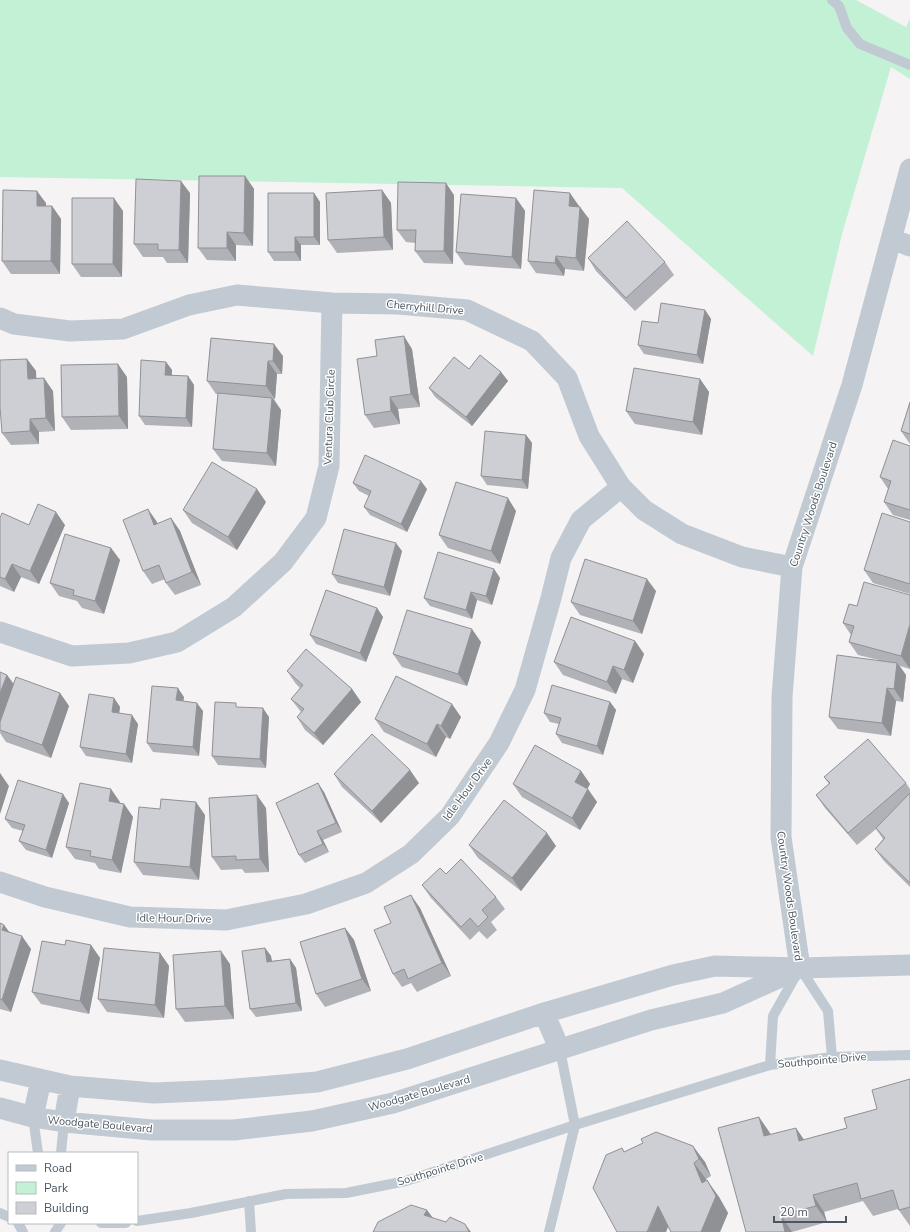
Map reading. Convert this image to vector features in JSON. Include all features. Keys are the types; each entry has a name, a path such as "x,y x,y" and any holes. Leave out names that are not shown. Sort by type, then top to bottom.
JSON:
{"street":[{"name":"Country Woods Boulevard","path":"800,968 781,838 782,696 792,567 901,243 910,169"},
{"name":"Cherryhill Drive","path":"0,318 14,324 70,331 123,329 189,305 238,295 332,303 398,304 467,310 532,341 567,378 589,436 621,487 644,510 682,534 742,557 792,567"},
{"name":"Ventura Club Circle","path":"0,632 72,656 129,652 177,642 234,607 283,562 316,518 329,466 332,303"},
{"name":"Idle Hour Drive","path":"0,882 45,897 130,917 226,920 306,904 366,883 411,854 450,816 500,743 525,690 561,558 581,520 621,487"},
{"name":"Woodgate Boulevard","path":"0,1070 70,1086 154,1093 224,1090 317,1082 407,1059 544,1013 673,975 715,966 800,968 910,965"},
{"name":"Woodgate Boulevard","path":"0,1108 33,1117 64,1122 152,1130 234,1130 312,1121 394,1103 651,1020 723,1003 800,968"},
{"path":"544,1013 560,1050"},
{"path":"33,1117 41,1080"},
{"path":"64,1122 70,1086"}],"lane":[{"path":"832,0 839,6 846,28 860,44 910,65"},
{"path":"770,1065 773,1016 800,968 828,1011 832,1057"},
{"path":"549,1232 575,1125 560,1050"},
{"name":"Southpointe Drive","path":"138,1221 191,1213 286,1194 346,1193 406,1181 575,1125 770,1065 832,1057 910,1055"},
{"path":"33,1117 38,1152"},
{"path":"61,1152 64,1122"},
{"path":"249,1201 251,1232"}],"green space":[{"path":"0,0 856,0 906,27 910,18 910,79 891,67 842,234 813,356 622,188 0,177"}],"building":[{"path":"199,176 245,176 244,233 227,232 227,248 198,248"},
{"path":"136,179 181,181 179,250 158,250 158,244 134,244"},
{"path":"398,182 446,183 444,251 415,251 416,230 397,230"},
{"path":"3,190 37,191 37,206 52,206 51,261 2,261"},
{"path":"382,190 384,237 328,240 326,193"},
{"path":"534,190 570,193 569,206 580,207 576,258 556,256 555,263 528,261"},
{"path":"268,193 314,193 314,237 295,237 295,252 268,252"},
{"path":"461,194 516,198 512,257 456,252"},
{"path":"72,198 114,198 113,264 72,264"},
{"path":"627,221 665,262 626,298 588,258"},
{"path":"661,303 705,310 697,355 638,345 642,321 658,323"},
{"path":"404,336 411,394 390,397 391,411 365,415 357,359 377,356 375,340"},
{"path":"211,338 274,344 273,361 268,361 266,386 207,381"},
{"path":"480,355 501,372 466,417 429,388 454,357 469,369"},
{"path":"27,359 28,379 44,378 46,418 30,419 30,431 2,433 0,407 0,360"},
{"path":"141,360 166,362 165,375 188,376 186,418 139,416"},
{"path":"118,364 119,416 62,417 61,365"},
{"path":"634,368 700,379 693,422 626,411"},
{"path":"218,393 272,398 267,453 213,449"},
{"path":"910,402 910,434 901,431"},
{"path":"485,431 526,435 522,480 481,476"},
{"path":"893,440 910,446 910,510 884,502 891,481 880,477"},
{"path":"365,455 421,481 401,524 364,507 371,491 353,483"},
{"path":"212,462 257,489 228,537 183,510"},
{"path":"456,482 508,498 491,551 439,535"},
{"path":"38,504 56,512 30,571 12,564 5,579 0,577 0,518 2,513 29,525"},
{"path":"148,509 154,525 171,518 192,572 166,583 159,565 143,571 123,520"},
{"path":"882,513 910,522 910,584 864,570"},
{"path":"344,529 396,543 384,587 332,574"},
{"path":"65,534 111,548 95,601 73,595 74,590 50,583"},
{"path":"438,552 494,569 486,596 471,592 466,610 424,598"},
{"path":"585,559 647,579 633,621 571,602"},
{"path":"864,582 910,595 910,624 901,656 849,642 854,626 843,623 849,604 857,606"},
{"path":"326,590 377,608 360,653 310,635"},
{"path":"407,610 472,629 458,674 393,654"},
{"path":"571,617 635,641 624,670 613,666 607,682 554,662"},
{"path":"306,649 352,689 314,733 297,717 304,709 291,699 303,685 287,671"},
{"path":"837,655 897,663 894,689 887,688 882,723 829,717"},
{"path":"0,672 7,675 0,693"},
{"path":"396,676 452,704 441,726 437,724 427,744 375,719"},
{"path":"16,677 60,693 42,745 0,730 0,722"},
{"path":"552,685 610,702 597,746 556,734 561,718 544,713"},
{"path":"152,686 178,688 176,700 197,703 193,747 147,743"},
{"path":"89,694 114,698 112,712 132,715 126,754 80,747"},
{"path":"215,702 236,703 236,707 263,708 260,759 212,756"},
{"path":"372,734 410,770 372,811 334,774"},
{"path":"868,739 906,783 848,833 816,795 830,783 824,777"},
{"path":"535,745 581,771 575,782 588,789 572,818 513,784"},
{"path":"18,780 63,794 46,850 19,841 25,825 5,819"},
{"path":"80,783 111,789 109,801 124,804 112,860 90,856 91,851 66,847"},
{"path":"318,783 336,823 317,831 323,844 299,855 276,803"},
{"path":"910,793 910,883 875,849 885,838 876,828"},
{"path":"257,795 260,859 236,860 236,856 212,857 209,798"},
{"path":"161,799 196,802 190,867 134,862 139,807 160,809"},
{"path":"504,800 547,833 512,878 469,845"},
{"path":"461,859 496,897 482,910 488,917 478,927 470,918 461,927 422,885 440,868 446,874"},
{"path":"411,895 442,963 408,979 404,969 393,974 374,930 391,923 384,907"},
{"path":"0,923 4,925 2,930 22,936 2,1000 0,999"},
{"path":"345,928 362,979 316,994 300,942"},
{"path":"66,940 91,945 80,1001 32,992 42,941 65,945"},
{"path":"104,948 160,953 155,1005 98,999"},
{"path":"265,948 267,962 290,959 296,1003 250,1009 242,951"},
{"path":"221,951 225,1006 176,1009 173,955"},
{"path":"910,1079 910,1207 899,1210 893,1190 861,1199 857,1183 813,1195 816,1206 781,1215 785,1232 746,1232 718,1128 759,1117 764,1136 796,1128 799,1141 847,1128 844,1118 877,1109 872,1090"},
{"path":"656,1132 693,1146 699,1159 694,1163 702,1183 707,1180 716,1196 701,1232 671,1232 658,1206 647,1232 617,1232 593,1188 606,1155 622,1148 624,1152 643,1143 641,1139"},
{"path":"411,1205 427,1210 424,1215 446,1222 450,1217 465,1224 469,1232 373,1232 378,1222"}]}
